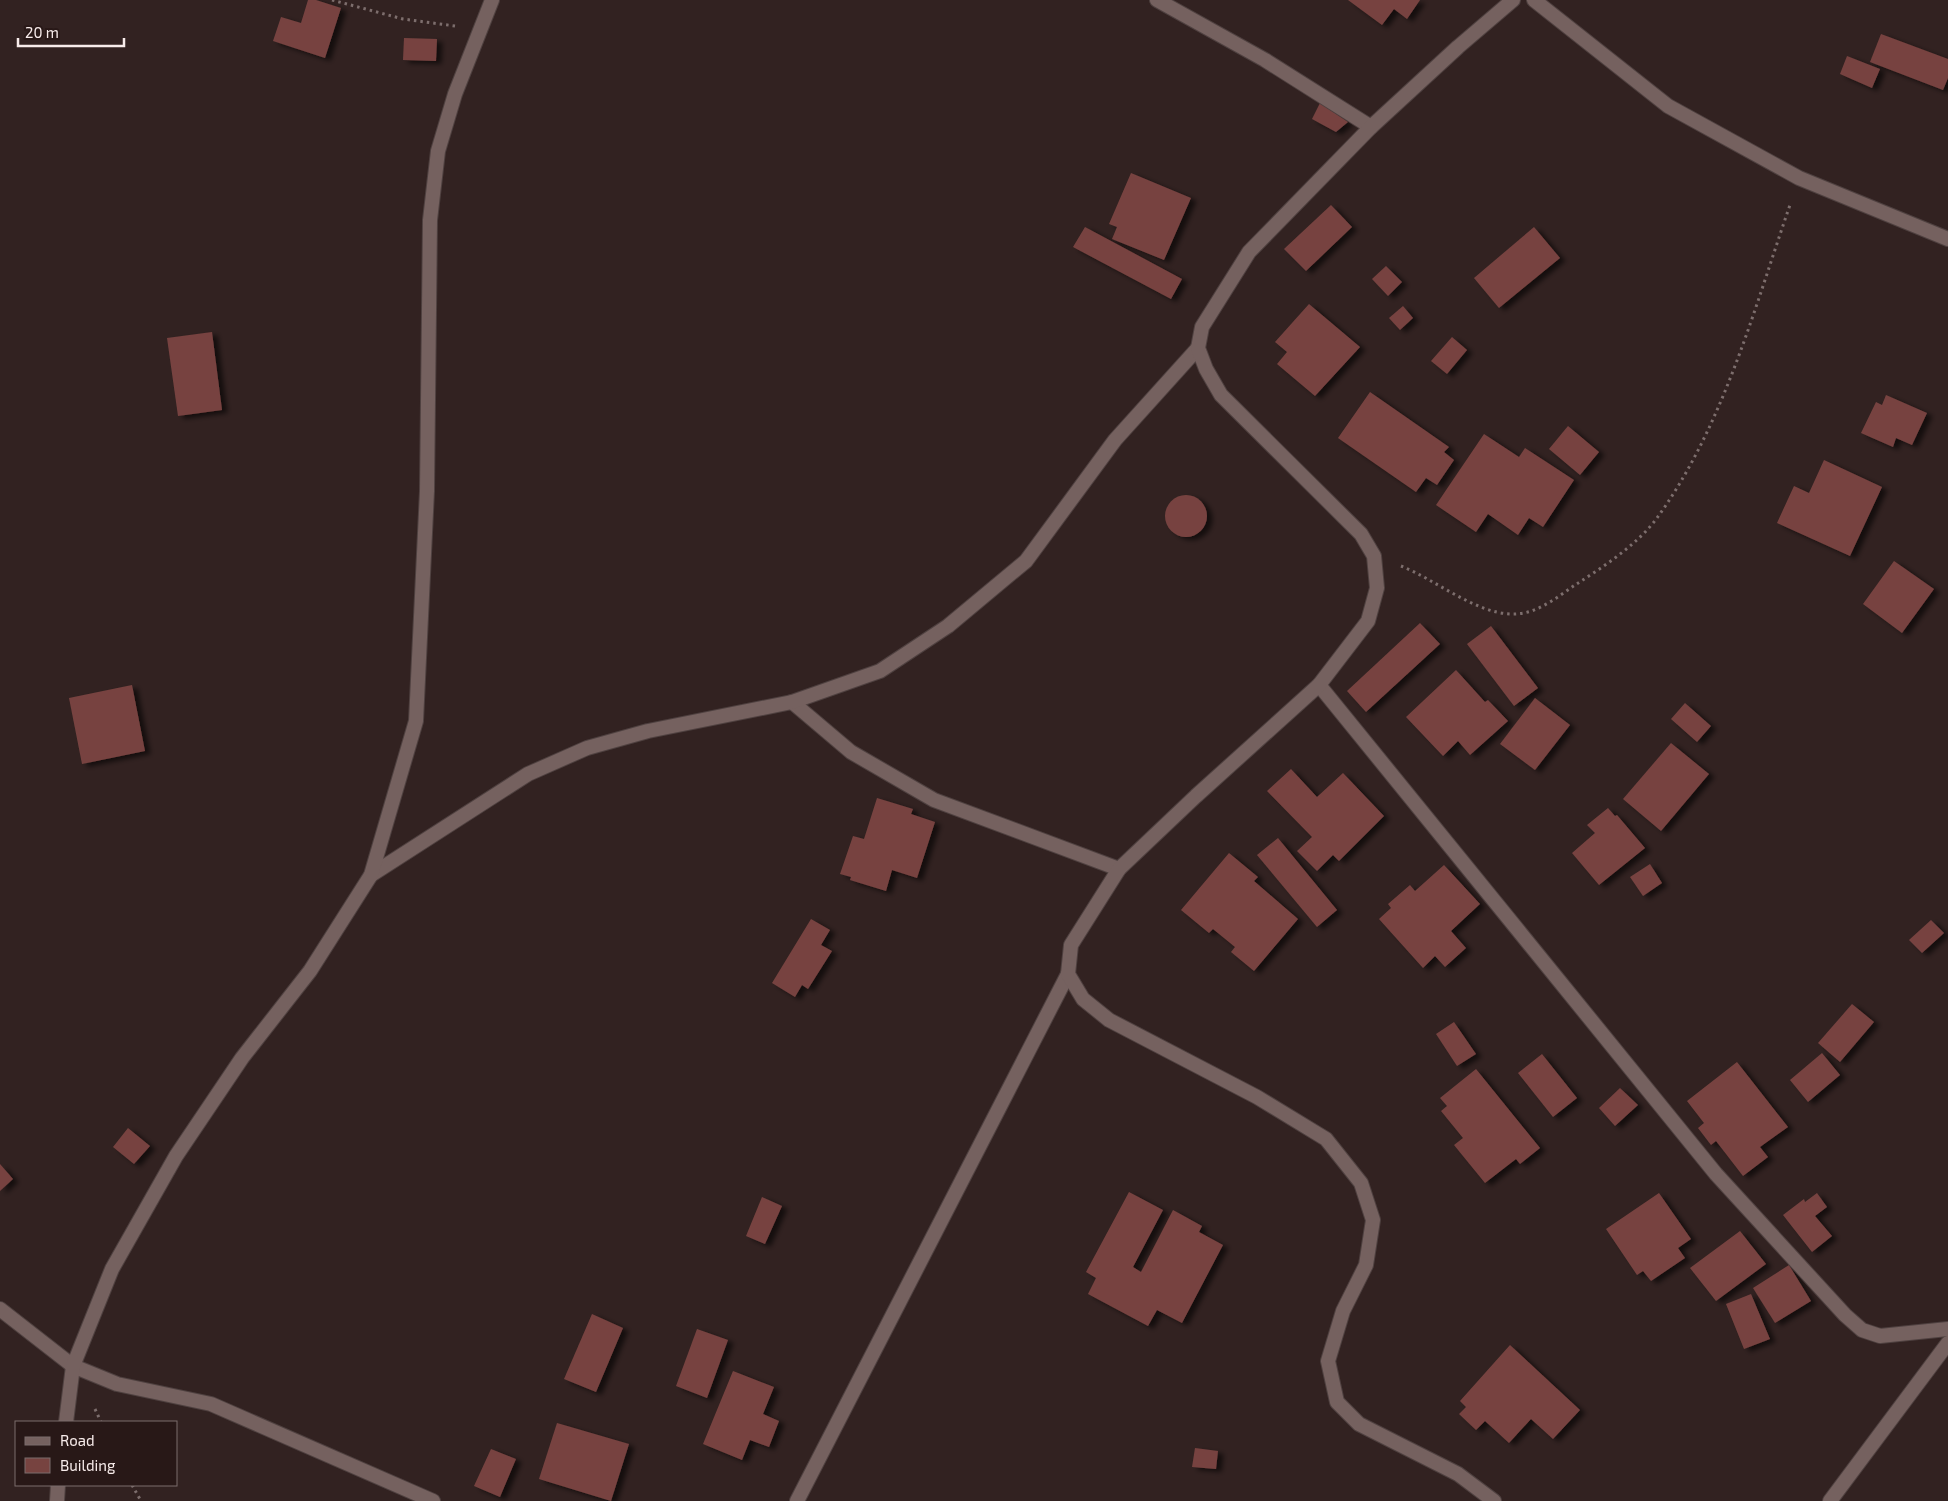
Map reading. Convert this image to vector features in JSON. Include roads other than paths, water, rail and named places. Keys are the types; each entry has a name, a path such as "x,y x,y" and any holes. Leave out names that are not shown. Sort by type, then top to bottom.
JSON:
{"street":[{"path":"66,1421 73,1366 112,1269 176,1156 242,1058 310,971 371,876 416,721 427,491 430,220 437,160 455,94 492,0"},
{"path":"1157,0 1265,60 1371,127"},
{"path":"371,876 528,774 587,748 648,731 792,702 880,671 948,626 1026,561 1115,440 1198,348 1202,327 1250,252 1371,127 1458,46 1513,0"},
{"path":"1534,0 1668,106 1799,178 1948,239"},
{"path":"797,1501 1068,974 1070,945 1119,869 1196,796 1319,685 1368,621 1377,588 1374,556 1360,534 1221,395 1206,369 1198,348"},
{"path":"1319,685 1716,1174 1845,1315 1862,1330 1872,1335 1889,1336 1948,1329"},
{"path":"792,702 851,752 934,800 1119,869"},
{"path":"1068,974 1083,999 1109,1020 1257,1097 1326,1139 1360,1183 1373,1220 1366,1265 1343,1312 1328,1360 1338,1402 1359,1424 1458,1474 1494,1501"},
{"path":"0,1310 73,1366 117,1384 211,1404 433,1501"},
{"path":"1830,1501 1948,1342"},
{"path":"57,1501 58,1486"}]}
